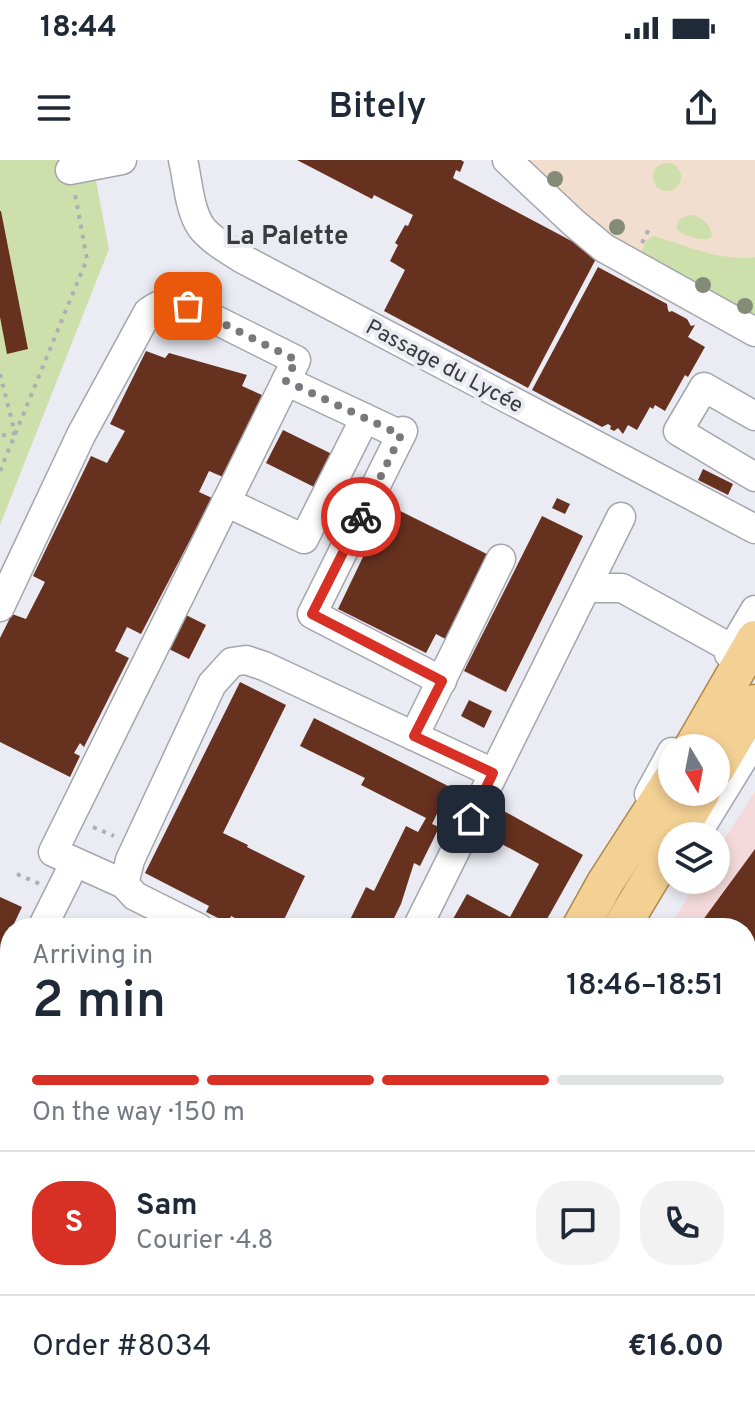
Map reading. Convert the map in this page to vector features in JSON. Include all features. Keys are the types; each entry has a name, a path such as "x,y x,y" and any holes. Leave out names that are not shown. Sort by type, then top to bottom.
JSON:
{"main road":[{"path":"699,734 744,648"},
{"path":"730,745 755,703"},
{"path":"586,918 658,801"},
{"path":"627,918 658,866"}],"street":[{"path":"70,170 122,160"},
{"name":"Passage du Lycée","path":"183,160 195,215 207,233 231,252 744,523"},
{"path":"507,160 604,248 755,332"},
{"path":"0,607 81,435 148,312 159,304 188,306 296,360 53,852 124,884 135,896 179,918"},
{"path":"286,381 402,433 312,614 442,681"},
{"path":"744,523 754,476 678,431 704,387 755,416"},
{"path":"226,502 304,539 365,418"},
{"path":"422,918 621,517"},
{"path":"414,736 501,559"},
{"path":"586,588 622,588 744,648"},
{"path":"684,734 744,648 755,610"},
{"path":"124,884 139,841 212,684 232,662 246,660 264,666 493,773"},
{"path":"705,822 755,739"},
{"path":"631,844 646,799 658,777"},
{"path":"47,918 75,862"},
{"path":"596,918 605,883"},
{"path":"642,918 658,894"}],"path":[{"path":"0,471 87,259 70,170"},
{"path":"0,374 15,433"},
{"path":"0,436 15,433"},
{"path":"70,818 115,836 124,834 139,841"}],"shaded area":[{"path":"524,160 755,160 755,303 619,242 587,221"},
{"path":"755,791 755,918 674,918 690,894 730,894 730,830"}],"green space":[{"path":"0,160 92,160 109,249 0,525"},
{"path":"667,163 677,167 681,177 677,187 667,191 657,187 653,177 657,167"},
{"path":"694,215 708,226 712,236 709,239 692,237 677,230 679,220"},
{"path":"653,236 716,255 755,257 755,321 639,257 647,240"}],"building":[{"path":"297,160 461,160 464,162 460,172 456,170 453,178 598,255 528,388 384,311 405,270 390,261 398,245 395,243 413,215 374,195 372,199"},
{"path":"0,211 28,349 7,354 0,317"},
{"path":"598,267 667,304 669,312 687,319 691,326 695,325 688,337 705,347 665,411 655,405 653,409 650,407 637,430 628,425 623,434 618,428 614,431 608,424 602,427 532,390"},
{"path":"146,351 165,358 169,353 247,375 242,386 262,395 223,477 209,471 199,492 212,498 141,634 127,627 115,651 129,658 84,747 80,743 74,753 80,756 70,777 0,742 0,638 12,614 26,619 45,582 33,576 91,456 107,463 125,431 110,424"},
{"path":"283,430 334,455 318,489 266,463"},
{"path":"703,469 733,484 728,495 698,480"},
{"path":"557,498 570,504 565,514 552,508"},
{"path":"382,502 493,557 451,642 436,634 426,653 338,609 363,557 356,553"},
{"path":"542,516 583,536 506,692 464,671"},
{"path":"182,613 206,625 189,659 165,647"},
{"path":"240,682 286,705 223,833 305,876 285,918 218,918 206,912 209,906 145,873"},
{"path":"469,700 492,711 484,728 461,716"},
{"path":"314,718 450,787 432,824 439,827 420,866 414,863 394,918 351,918 366,887 374,891 406,826 418,832 426,818 361,785 365,778 300,746"},
{"path":"502,810 583,855 548,918 454,918 467,894 510,917 539,864 487,836"},
{"path":"755,849 755,918 704,918 722,894 730,894 730,883"},
{"path":"0,897 22,907 17,918 0,918"}],"way so far":[{"path":"188,306 296,360 286,381 401,435 361,517"}],"district":[{"name":"La Palette","path":"287,235"}],"route":[{"path":"361,517 312,614 442,681 414,736 493,773 471,819"}]}
